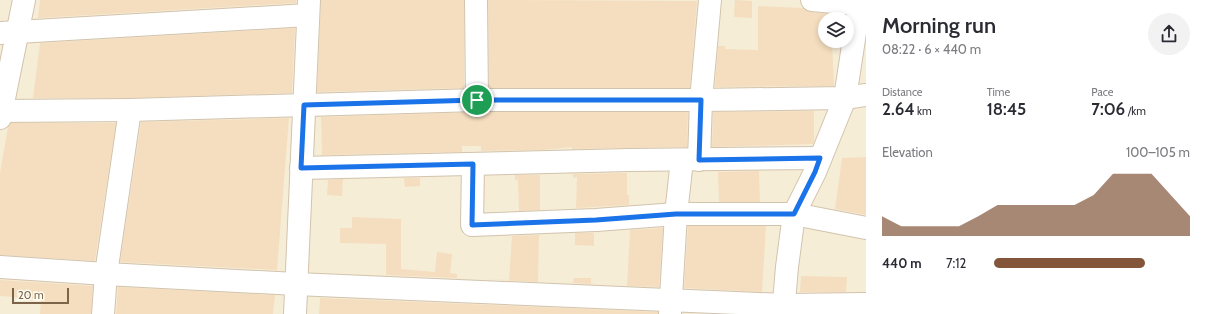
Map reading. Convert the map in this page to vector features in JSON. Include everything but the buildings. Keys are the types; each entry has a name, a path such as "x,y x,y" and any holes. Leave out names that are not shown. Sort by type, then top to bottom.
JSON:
{"street":[{"path":"24,0 9,32 0,113 477,100 701,100 855,96"},
{"path":"476,0 477,100"},
{"path":"670,307 676,214 690,160 701,100 710,0"},
{"path":"784,309 787,266 794,214 815,172 820,158 855,96 862,3 812,0"},
{"path":"9,32 309,7 295,314"},
{"path":"103,314 106,274 130,110"},
{"path":"301,168 820,158"},
{"path":"473,164 472,225 596,220 676,214 794,214 866,228"},
{"path":"0,267 670,307 784,309 866,304"}],"shaded area":[{"path":"0,0 866,0 866,314 0,314"}],"route":[{"path":"477,100 701,100 699,160 820,158 815,172 794,214 676,214 596,220 472,225 473,164 301,168 304,105 477,100"}]}
